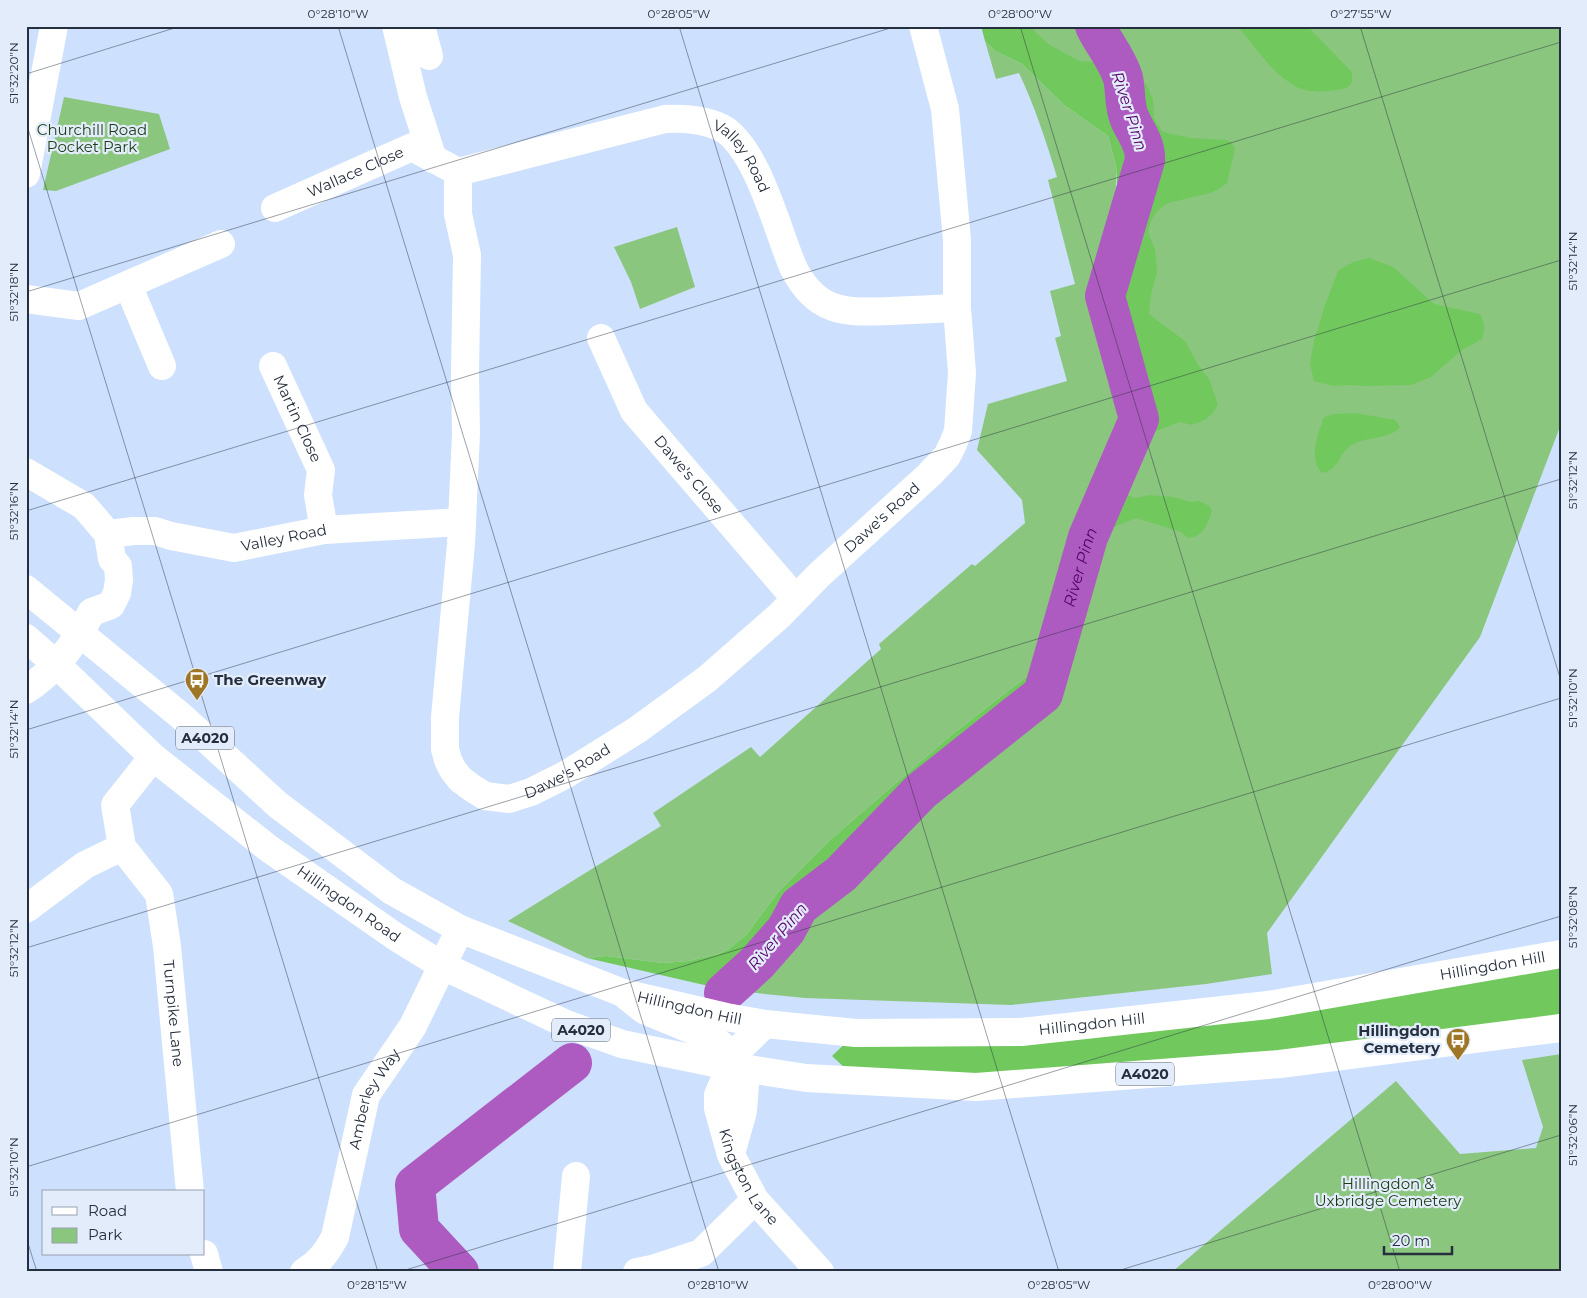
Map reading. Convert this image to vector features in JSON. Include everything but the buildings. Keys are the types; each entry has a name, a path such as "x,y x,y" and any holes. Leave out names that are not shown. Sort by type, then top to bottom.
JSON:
{"street":[{"path":"27,166 54,26"},
{"path":"396,26 413,97 432,159 458,172 458,214 467,255 466,433 462,522"},
{"path":"421,26 429,56"},
{"name":"Dawe's Road","path":"462,522 445,738 448,760 460,779 485,796 509,799 531,792 565,775 637,730 707,679 779,616 795,598 929,475 950,450 958,431 962,373 956,308 957,240 944,109 923,26"},
{"name":"Valley Road","path":"458,172 665,119 683,118 707,122 730,134 754,164 793,267 803,284 817,298 834,307 854,312 956,308"},
{"name":"Wallace Close","path":"275,208 412,147 432,159"},
{"path":"26,299 79,306 220,244"},
{"path":"128,285 162,366"},
{"name":"Dawe's Close","path":"601,338 634,411 795,598"},
{"name":"Martin Close","path":"273,366 321,470 318,495 324,530"},
{"path":"26,472 84,506 110,547 86,623 56,664 36,684 26,690"},
{"name":"Valley Road","path":"110,547 134,531 155,531 171,536 234,548 324,530 462,522"},
{"name":"A4020","path":"26,590 86,623 130,673 278,805 392,891 460,929 623,993"},
{"name":"Hillingdon Road","path":"26,638 56,664 153,757 275,853 396,937 443,966 566,1024 622,1044 729,1066"},
{"path":"26,909 85,865 122,847 115,805 153,757"},
{"name":"Turnpike Lane","path":"122,847 159,894 167,946 190,1190"},
{"name":"Amberley Way","path":"304,1272 321,1260 335,1237 366,1095 413,1026 460,929"},
{"name":"Hillingdon Hill","path":"623,993 764,1024 856,1032 1021,1032 1268,1005 1561,954"},
{"path":"623,993 644,1010 714,1039 725,1048 729,1066"},
{"name":"Kingston Lane","path":"764,1024 737,1051 718,1095 718,1108 731,1155 755,1200 820,1272"},
{"name":"A4020","path":"729,1066 806,1078 976,1087 1280,1064 1561,1028"},
{"path":"567,1272 576,1176"},
{"path":"648,1271 701,1253 755,1200"},
{"path":"205,1256 209,1272"}],"green space":[{"path":"981,26 1029,26 1048,44 1079,61 1094,62 1104,70 1114,69 1131,74 1147,85 1153,100 1154,119 1163,132 1190,138 1226,140 1231,142 1235,149 1227,183 1210,193 1168,203 1157,211 1151,221 1148,232 1155,250 1157,272 1151,295 1149,314 1185,341 1199,366 1209,379 1218,404 1213,413 1205,420 1192,425 1180,422 1135,439 1114,490 1135,498 1149,495 1172,497 1192,502 1199,501 1209,506 1212,511 1209,521 1198,535 1188,538 1181,532 1136,518 1083,542 1041,692 969,753 920,790 840,872 798,906 785,929 757,962 726,990 587,958 606,956 663,963 689,961 718,954 729,949 746,935 779,891 829,841 949,737 1030,674 1053,600 1071,525 1111,450 1118,430 1117,410 1112,390 1109,333 1100,295 1102,278 1111,247 1117,197 1117,170 1108,136 1064,105 1022,64 995,51 985,41"},
{"path":"1003,26 1561,26 1561,424 1480,637 1267,933 1272,974 1206,984 1011,1005 805,998 726,990 757,962 785,929 798,906 840,872 921,791 1041,692 1086,532 1133,420 1110,367 1112,390 1117,410 1118,430 1111,450 1071,525 1053,600 1030,674 949,737 829,841 779,891 746,935 729,949 718,954 689,961 663,963 606,956 587,958 508,921 661,826 653,813 751,747 760,757 881,649 879,644 972,564 975,566 1025,523 1022,500 977,450 988,404 1067,381 1055,338 1061,336 1050,291 1075,284 1048,180 1057,177 1035,111 1019,73 996,79 985,41 995,51 1022,64 1064,105 1108,136 1117,170 1112,242 1133,146"},
{"path":"1238,26 1307,26 1351,71 1352,82 1346,88 1326,91 1307,91 1297,87 1272,68"},
{"name":"Churchill Road Pocket Park","path":"64,97 159,114 170,149 56,191 43,190"},
{"path":"677,227 695,287 640,309 631,282 614,247"},
{"path":"1369,258 1393,267 1434,304 1480,314 1484,326 1482,339 1462,350 1431,377 1411,385 1333,386 1314,381 1310,364 1314,341 1338,271 1353,262"},
{"path":"1355,413 1395,420 1400,427 1390,434 1355,443 1345,451 1332,469 1322,473 1318,467 1315,453 1317,438 1324,417 1334,414"},
{"path":"1561,954 1561,1028 1280,1064 860,1082 832,1056 856,1033 1021,1032"},
{"name":"Hillingdon & Uxbridge Cemetery","path":"1561,1054 1561,1272 1172,1272 1396,1081 1460,1154 1536,1148 1543,1127 1522,1060"}],"waterway":[{"name":"River Pinn","path":"724,993 757,963 786,930 799,906 841,874 921,791 1043,694 1088,537 1139,419 1105,296 1145,160 1145,154 1142,143 1127,112 1123,78 1114,58 1095,26"},
{"name":"River Pinn","path":"459,1272 419,1229 415,1185 572,1063"}],"place":[{"name":"The Greenway","path":"197,701"},
{"name":"Hillingdon Cemetery","path":"1458,1061"}]}
